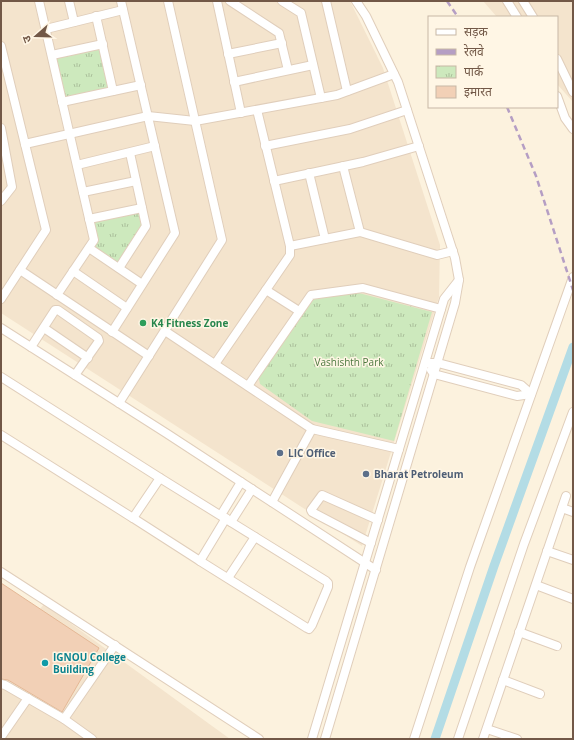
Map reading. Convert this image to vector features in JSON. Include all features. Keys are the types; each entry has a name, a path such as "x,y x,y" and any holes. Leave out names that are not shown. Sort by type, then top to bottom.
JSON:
{"street":[{"path":"39,1 94,240 57,295"},
{"path":"69,1 74,22"},
{"path":"112,332 175,233 121,1"},
{"path":"119,403 222,240 168,1"},
{"path":"217,1 241,113"},
{"path":"230,1 279,33 288,70"},
{"path":"282,1 301,13 321,98"},
{"path":"326,1 347,91"},
{"path":"325,739 438,363 455,303 459,280 453,251 394,74 366,16 356,1"},
{"path":"507,1 515,16"},
{"path":"523,1 532,16"},
{"path":"46,29 123,10"},
{"path":"96,16 113,91"},
{"path":"228,54 282,42"},
{"path":"52,55 103,44"},
{"path":"1,46 46,230 1,299"},
{"path":"558,61 573,92"},
{"path":"234,82 313,65"},
{"path":"25,144 148,116 195,121 337,95 394,74"},
{"path":"62,102 141,85"},
{"path":"558,99 565,118 573,128"},
{"path":"214,364 290,255 290,246 257,110"},
{"path":"266,146 350,129 407,110"},
{"path":"1,128 12,188 1,201"},
{"path":"77,165 155,146"},
{"path":"274,181 363,162 418,146"},
{"path":"119,268 146,226 130,153"},
{"path":"343,166 360,232"},
{"path":"309,174 324,239"},
{"path":"83,192 136,181"},
{"path":"89,219 142,208"},
{"path":"290,246 360,232 437,255 453,251"},
{"path":"89,248 142,284"},
{"path":"20,270 149,356"},
{"path":"73,271 127,308"},
{"path":"414,739 470,567 573,277"},
{"path":"312,739 444,299 459,280"},
{"path":"248,386 310,295 363,288 441,309"},
{"path":"266,290 299,311"},
{"path":"31,347 55,310 58,310 98,338 100,341 75,375"},
{"path":"1,328 242,482 376,570"},
{"path":"44,328 88,358"},
{"path":"164,331 312,429 399,449"},
{"path":"425,364 438,363 521,385 531,394"},
{"path":"425,364 434,374 517,396 531,394"},
{"path":"1,377 328,583 328,587 312,625 307,628 1,435"},
{"path":"458,739 524,544 573,412"},
{"path":"272,502 312,429"},
{"path":"133,518 160,478"},
{"path":"200,561 226,519 242,482"},
{"path":"226,519 252,489"},
{"path":"371,543 312,512 311,510 322,495 378,520"},
{"path":"483,739 566,496"},
{"path":"562,508 573,512"},
{"path":"228,578 255,537"},
{"path":"547,551 573,560"},
{"path":"1,572 259,739"},
{"path":"536,585 573,599"},
{"path":"520,632 557,646"},
{"path":"64,719 115,645"},
{"path":"503,680 540,694"},
{"path":"1,684 64,719 92,739"},
{"path":"1,737 28,698"},
{"path":"487,729 517,739"}],"shaded area":[{"path":"1,1 350,1 383,68 440,245 439,297 362,546 1,313"},
{"path":"483,1 573,1 573,102 558,85 558,16 496,16"},
{"path":"44,604 230,739 1,739 1,659"}],"green space":[{"path":"100,48 110,88 65,97 55,58"},
{"path":"139,212 141,226 119,263 95,247 98,239 94,221"},
{"name":"Vashishth Park","path":"355,292 432,312 394,441 312,421 260,384 258,375 310,300"}],"building":[{"name":"IGNOU College Building","path":"1,583 99,648 62,712 8,680 1,679"}],"waterway":[{"path":"435,739 494,566 573,347"}],"railway":[{"path":"447,1 457,16"},
{"path":"507,108 536,176 573,290"}],"place":[{"name":"K4 Fitness Zone","path":"143,323"},
{"name":"LIC Office","path":"280,453"},
{"name":"Bharat Petroleum","path":"366,474"},
{"name":"IGNOU College Building","path":"45,663"}]}
